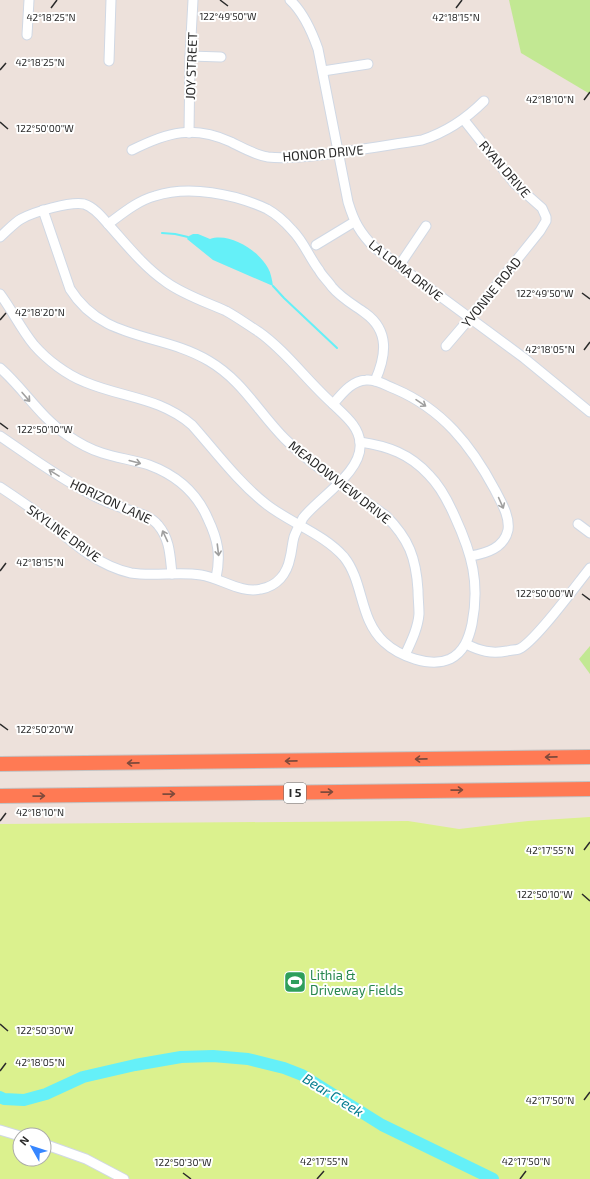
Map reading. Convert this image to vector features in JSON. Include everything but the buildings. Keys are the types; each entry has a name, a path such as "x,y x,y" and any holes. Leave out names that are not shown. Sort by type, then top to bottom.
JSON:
{"highway":[{"path":"0,764 590,757"},
{"name":"I 5","path":"0,796 590,789"}],"street":[{"path":"27,35 29,0"},
{"path":"109,61 111,0"},
{"name":"JOY STREET","path":"189,133 190,56 193,0"},
{"name":"LA LOMA DRIVE","path":"290,0 300,12 312,34 323,71 348,202 354,222 360,231 375,248 524,358 590,412"},
{"path":"190,56 222,57"},
{"path":"323,71 368,64"},
{"name":"HONOR DRIVE","path":"132,150 154,139 177,133 189,133 210,135 231,142 246,150 268,157 294,158 338,153 422,140 444,131 464,120 484,101"},
{"name":"RYAN DRIVE","path":"464,120 515,184 542,208 546,217"},
{"path":"108,224 128,209 146,199 170,192 210,192 228,196 266,209 280,218 292,230 303,243 319,270 334,289 374,320 380,330 384,343 382,366 375,381"},
{"path":"0,237 23,217 43,210 70,204 84,204 95,211 152,272 166,283 182,292 228,312 274,344 314,388 333,404 354,426 360,442 385,447 402,454 420,466 430,476 447,500 471,556 475,585 474,608 471,628 466,644 460,652 441,662 422,660 405,655 384,642 372,628 367,618 354,573 342,556 327,542 281,515 254,494 192,425 181,416 153,402 86,383 64,371 35,345 0,294"},
{"name":"MEADOWVIEW DRIVE","path":"43,210 70,289 84,308 96,318 110,326 186,350 201,356 219,367 240,384 275,429 286,440 339,482 386,516 401,533 412,553 417,570 419,614 411,643 405,655"},
{"name":"YVONNE ROAD","path":"446,346 544,226 546,217"},
{"path":"316,245 354,222"},
{"path":"399,266 426,226"},
{"path":"0,368 42,415 70,437 103,453 150,466 175,479 188,488 203,507 214,532 219,558 216,578"},
{"path":"333,404 349,386 356,382 365,380 375,381 415,398 444,420 460,436 482,465 500,500 508,521 508,530 505,538 494,549 471,556"},
{"name":"HORIZON LANE","path":"0,436 48,469 78,487 103,500 154,520 162,529 167,539 172,574"},
{"name":"SKYLINE DRIVE","path":"0,487 34,511 88,553 104,563 130,573 186,573 216,578 245,590 261,590 274,584 283,576 288,567 293,538 299,526 309,512 339,482 355,463 359,453 360,442"},
{"path":"578,524 590,533"},
{"path":"466,644 487,652 497,653 520,649 539,631 590,568"},
{"path":"0,1130 12,1134"},
{"path":"52,1147 86,1159 124,1179"}],"green space":[{"path":"509,0 590,0 590,94 521,53"},
{"path":"590,646 590,674 579,659"},
{"name":"Lithia & Driveway Fields","path":"590,817 590,1179 0,1179 0,824 408,821 459,829 528,821"}],"water":[{"path":"193,234 198,234 210,239 226,238 243,244 258,255 264,262 271,274 273,286 213,260 187,239"}],"waterway":[{"path":"162,233 188,237"},
{"path":"273,286 337,348"},
{"name":"Bear Creek","path":"0,1097 4,1099 24,1100 46,1094 83,1077 135,1065 181,1057 213,1056 248,1059 284,1068 302,1075 382,1125 493,1179"}],"place":[{"name":"Lithia & Driveway Fields","path":"295,982"}]}
